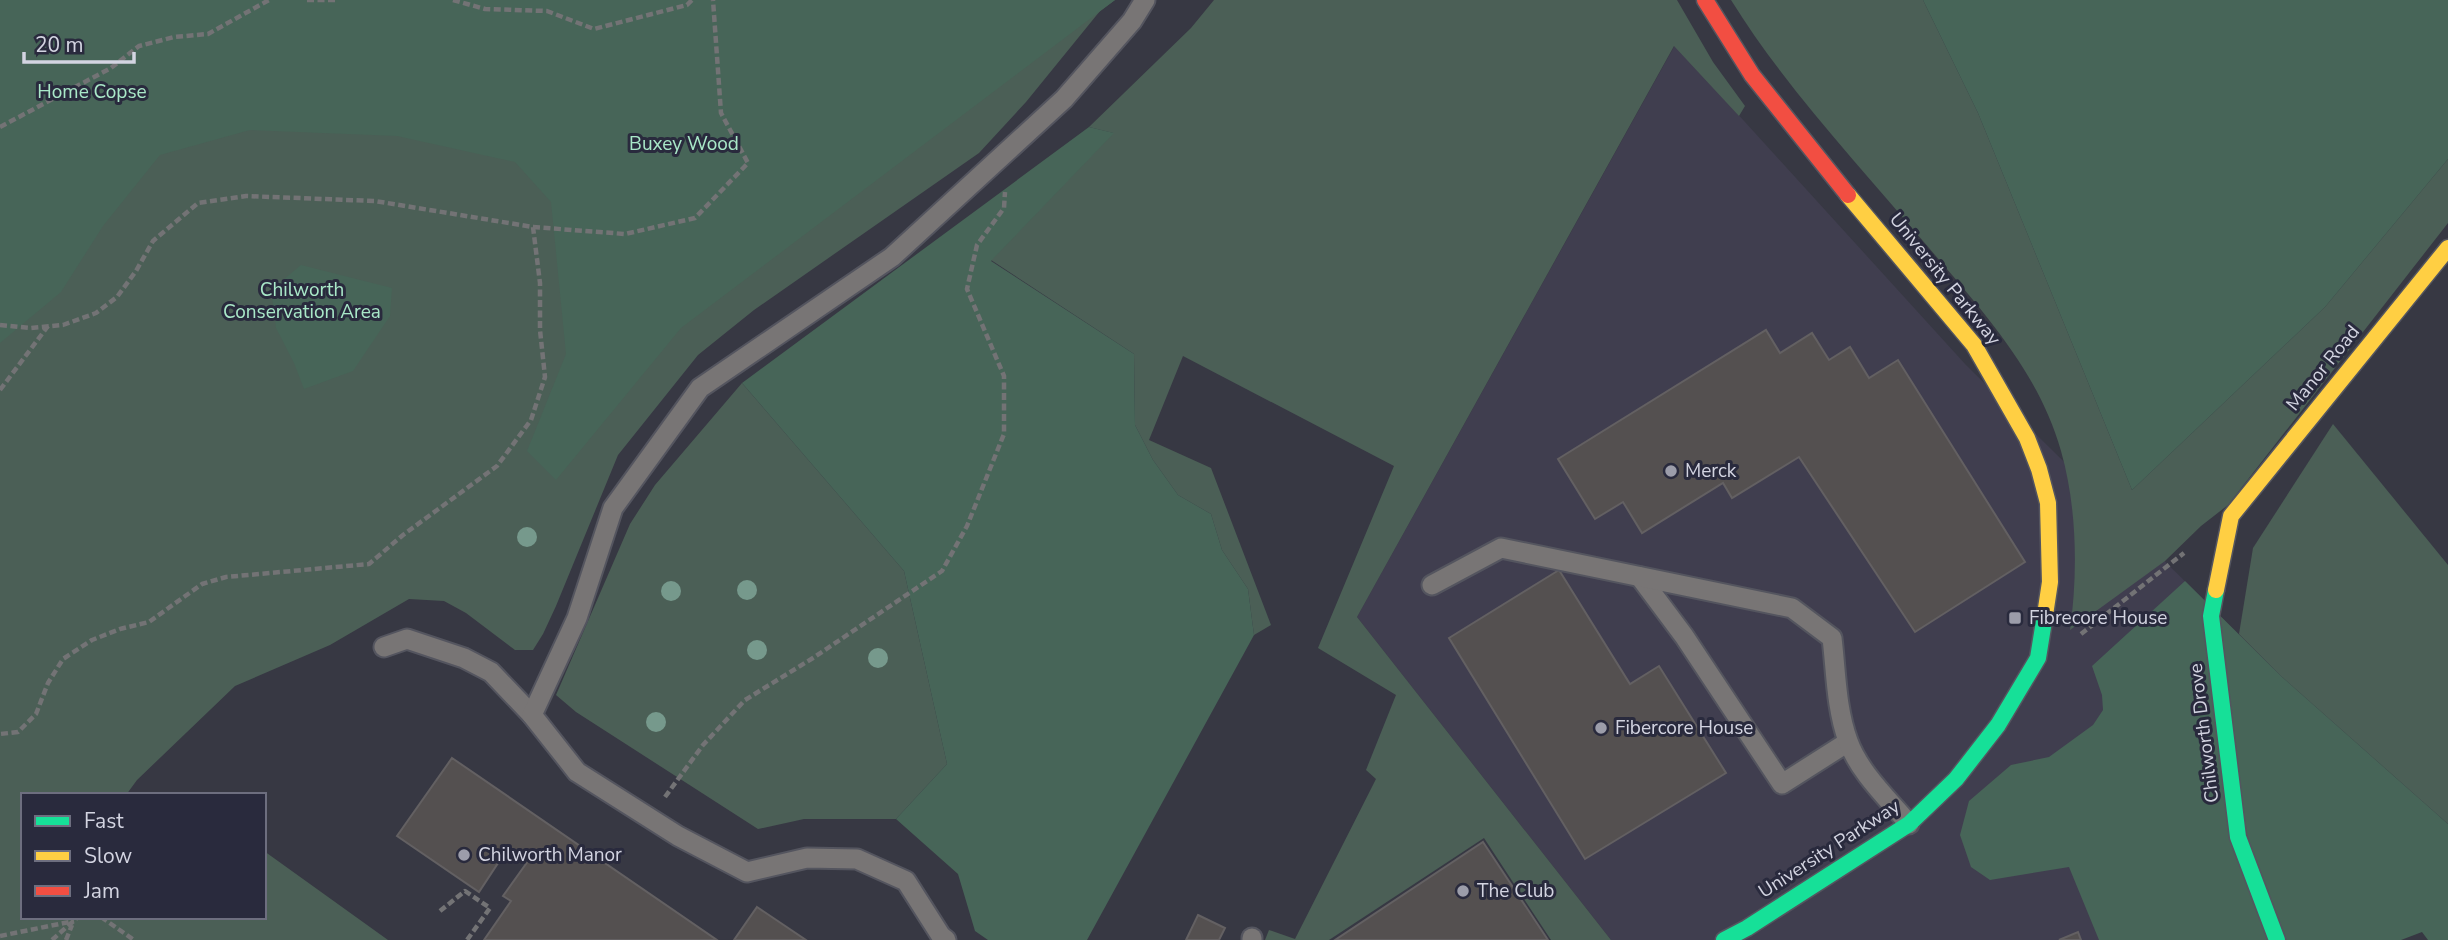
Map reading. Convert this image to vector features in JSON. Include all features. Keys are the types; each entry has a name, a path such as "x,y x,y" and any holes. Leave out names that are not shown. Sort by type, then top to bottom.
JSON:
{"street":[{"name":"University Parkway","path":"1705,0 1752,75 1822,164 1974,345 2026,438 2042,480 2048,503 2050,582 2038,658 1998,725 1956,779 1909,824 1724,940"},
{"name":"Manor Road","path":"2231,516 2448,247"},
{"name":"Chilworth Drove","path":"2231,516 2211,616 2238,837 2277,940"}],"lane":[{"path":"533,715 577,618 613,508 700,388 892,257 1064,99 1132,21 1145,0"},
{"path":"1432,585 1501,548 1792,608 1832,638 1841,714 1848,742 1864,770 1909,824"},
{"path":"1640,577 1684,636 1782,784 1848,742"},
{"path":"384,647 407,639 464,658 491,672 533,715 577,772 649,818 747,873 807,858 857,859 906,881 941,939"}],"path":[{"path":"0,127 111,68 139,46 174,37 208,34 268,0"},
{"path":"307,0 335,0"},
{"path":"453,0 485,9 547,11 594,29 687,5 692,0"},
{"path":"0,325 32,328 63,325 96,313 117,297 153,241 198,203 246,196 375,201 533,228 625,234 695,218 748,163 721,113 713,0"},
{"path":"649,818 703,745 745,700 813,658 942,571 967,526 1004,434 1004,376 967,289 977,245 1004,208 1009,149"},
{"path":"0,734 19,733 36,715 48,683 63,660 92,640 149,622 202,584 226,577 369,564 403,535 496,466 531,420 545,377 540,330 540,283 533,228"},
{"path":"0,390 48,326"},
{"path":"2081,635 2189,550"},
{"path":"440,911 465,891 490,908 467,940"},
{"path":"0,936 76,919"},
{"path":"52,940 76,919"},
{"path":"65,940 76,919"},
{"path":"104,919 134,940"}],"shaded area":[{"path":"1675,45 1966,365 2282,677 2383,940 1611,940 1357,617"}],"green space":[{"name":"Chilworth Conservation Area","path":"0,0 1115,0 1100,11 1026,102 979,153 754,310 698,355 618,455 556,606 533,650 515,650 466,613 444,601 409,599 330,645 235,686 137,780 127,793 21,793 21,919 266,919 266,852 388,940 0,940"},
{"name":"Buxey Wood","path":"0,0 1115,0 681,328 556,480 527,451 566,354 551,202 515,162 397,136 250,130 160,155 103,226 61,292 0,343"},
{"path":"1214,0 1677,0 1713,62 1745,106 1739,116 1674,46 1357,617 1611,940 1551,940 1484,838 1329,940 1265,940 1269,930 1295,939 1376,779 1366,770 1396,695 1318,648 1394,466 1183,356 1149,440 1211,468 1271,625 1254,635 1248,589 1222,550 1211,514 1178,495 1153,460 1135,425 1134,354 991,260 1113,133 1089,127 1191,28"},
{"path":"1731,0 1923,0 1978,113 2132,490 2325,307 2448,159 2448,223 2228,505 2201,526 2165,561 2070,630 2075,563 2073,517 2061,451 2038,395 2023,368 1988,318 1800,97"},
{"path":"1923,0 2448,0 2448,159 2325,307 2132,490 1978,113"},
{"path":"1089,127 1114,133 991,261 1134,354 1135,425 1153,460 1178,495 1211,514 1222,550 1248,589 1254,635 1087,940 988,940 975,931 958,874 896,819 947,764 904,571 742,383"},
{"path":"301,265 392,288 390,316 353,371 304,389 276,328 271,290"},
{"path":"742,383 904,571 947,764 896,819 804,819 758,829 576,712 556,695 630,524 655,485"},
{"path":"2333,424 2448,565 2448,824 2282,677 2239,634 2253,548"},
{"path":"2185,581 2282,677 2448,824 2448,940 2428,940 2422,932 2401,940 2099,940 2069,867 1990,880 1971,867 1960,835 1969,801 2011,765 2049,757 2093,725 2103,710 2102,695 2092,666"}],"building":[{"name":"Merck","path":"1766,330 1780,353 1812,333 1829,360 1850,347 1869,378 1898,360 2025,562 1915,632 1799,457 1732,498 1723,483 1642,533 1623,502 1595,519 1558,459"},
{"name":"Fibercore House","path":"1559,570 1630,684 1659,666 1726,773 1585,859 1449,638"},
{"name":"Chilworth Manor","path":"452,758 717,940 484,940 511,901 503,896 528,861 508,848 479,892 397,836"},
{"name":"The Club","path":"1483,842 1548,940 1335,940"},
{"path":"757,907 806,940 734,940"},
{"path":"1198,915 1225,928 1219,940 1186,940"},
{"path":"2078,932 2081,940 2059,940"}],"traffic: fast":[{"path":"2216,590 2211,616 2238,837 2277,940"},
{"path":"1724,940 1909,824 1956,779 1998,725 2038,658 2045,615"}],"traffic: slow":[{"path":"1848,195 1974,345 2027,438 2048,503 2050,582 2045,615"},
{"path":"2216,590 2231,516 2448,248"}],"traffic: jam":[{"path":"1705,0 1752,75 1848,195"}],"place":[{"name":"Merck","path":"1671,471"},
{"name":"Fibrecore House","path":"2015,618"},
{"name":"Fibercore House","path":"1601,728"},
{"name":"Chilworth Manor","path":"464,855"},
{"name":"The Club","path":"1463,891"}],"park label":[{"name":"Home Copse","path":"92,92"}]}
